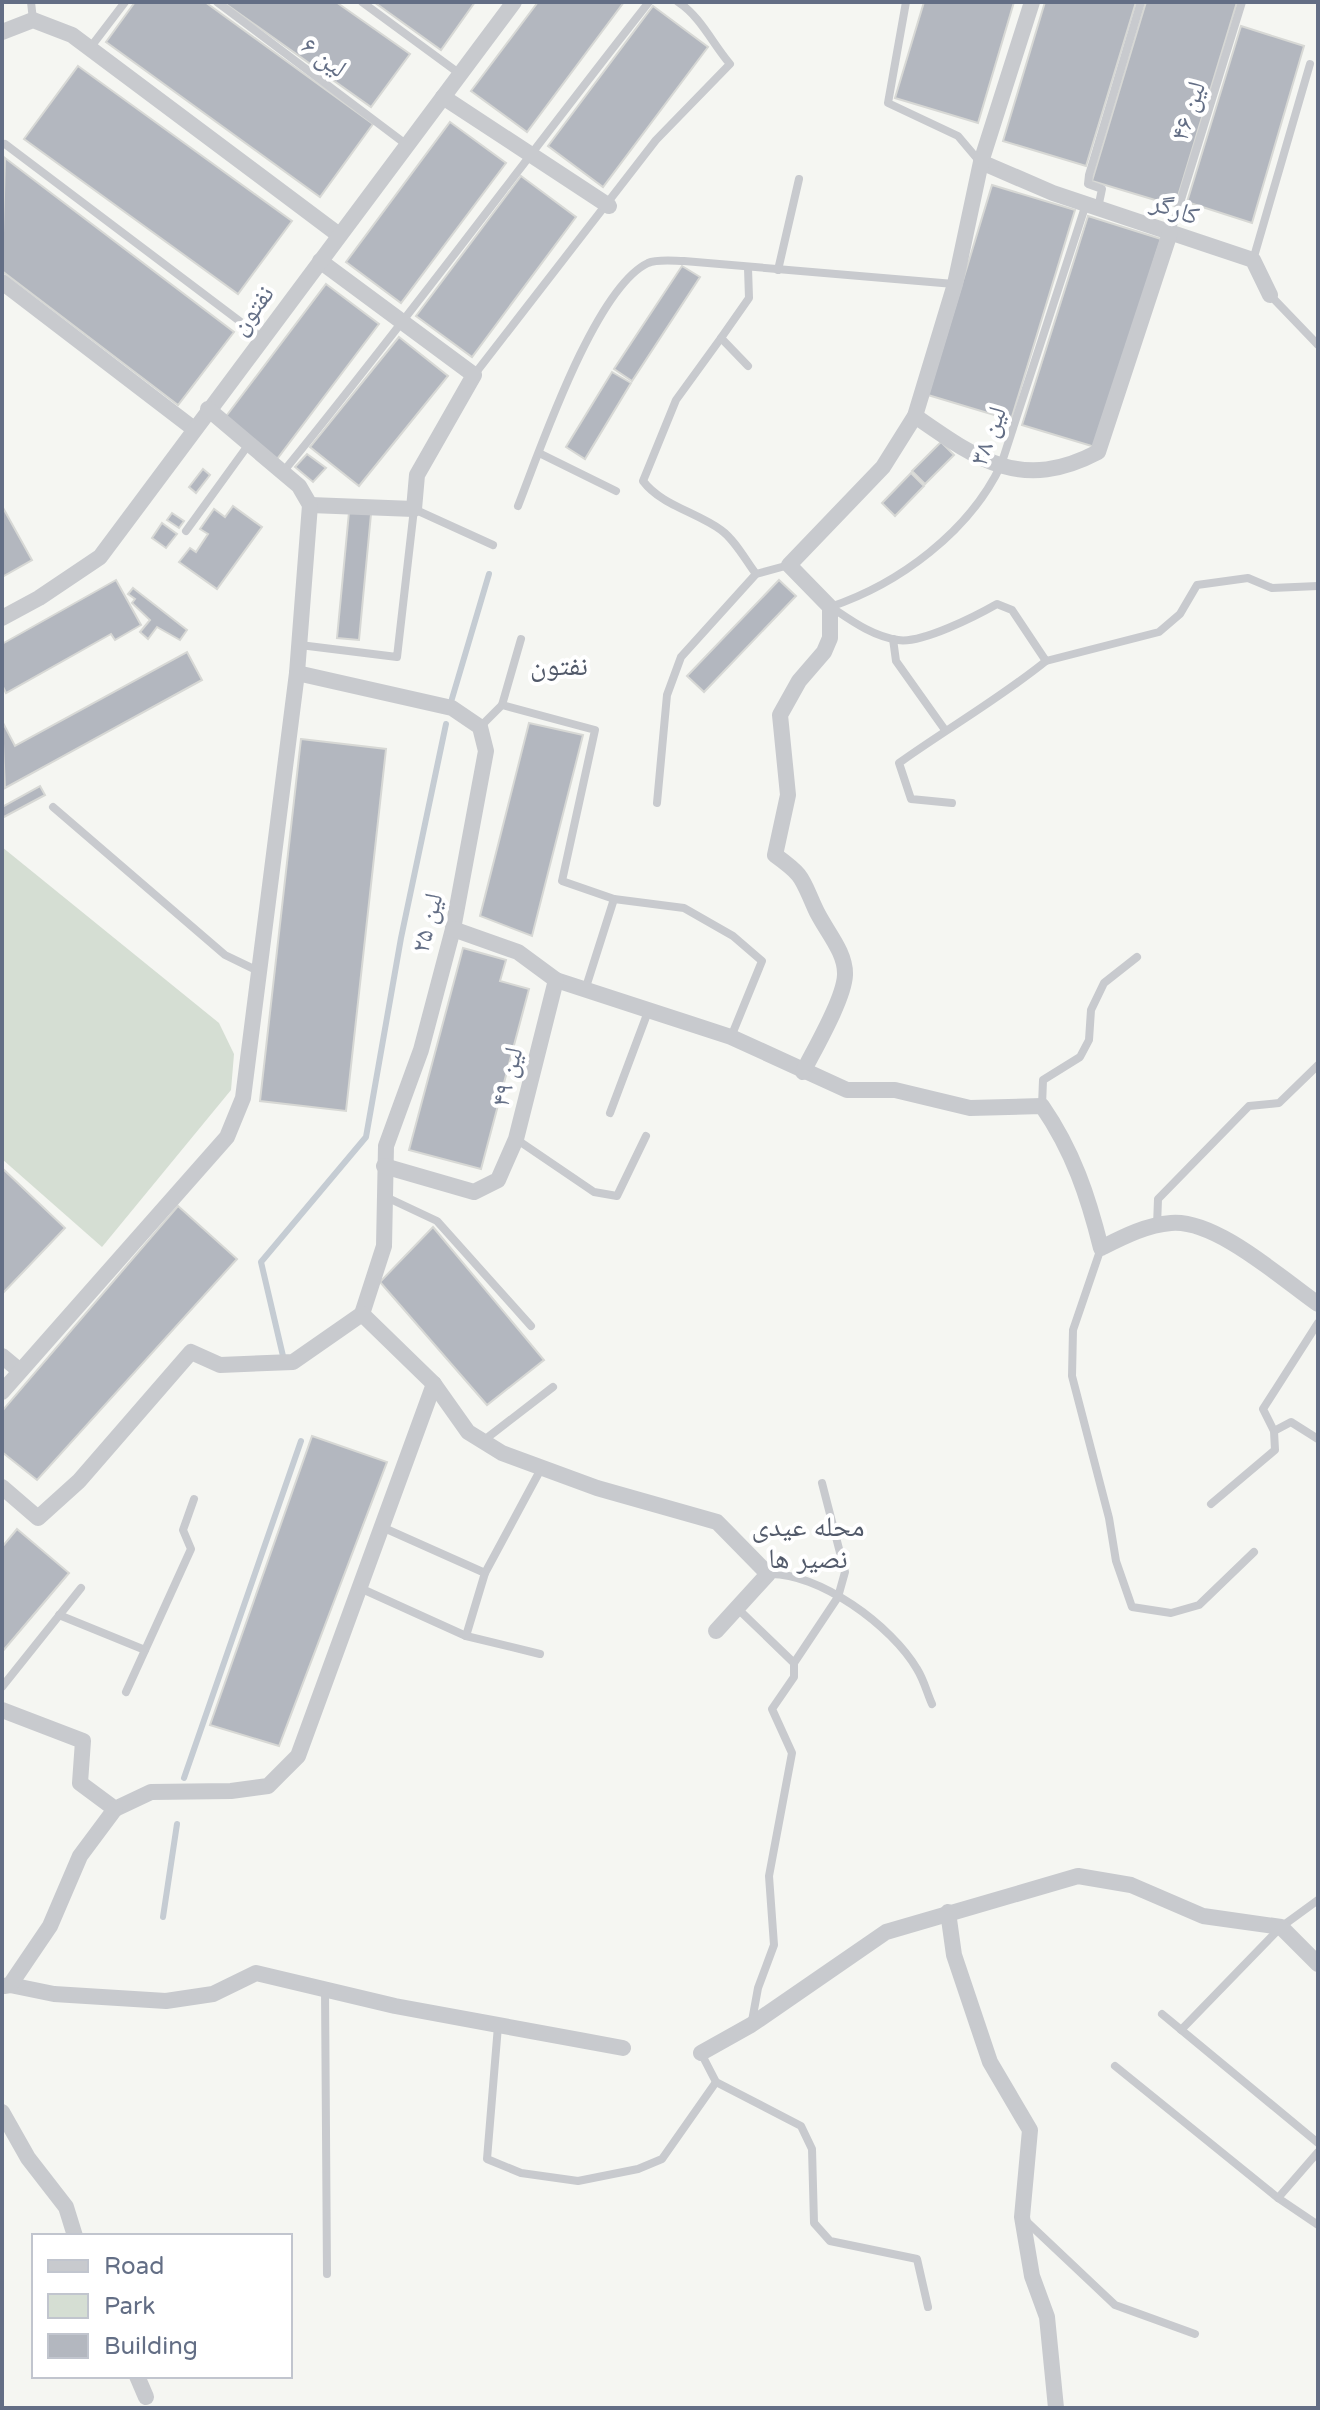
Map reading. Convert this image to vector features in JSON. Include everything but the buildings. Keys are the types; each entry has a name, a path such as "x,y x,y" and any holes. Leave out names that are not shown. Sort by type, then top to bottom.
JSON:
{"street":[{"path":"803,1072 833,1011 845,975 835,943 815,907 807,884 775,855 788,795 780,715 799,681 824,652 830,638 830,607 789,565 883,467 915,416 955,284 981,162 1032,2"},
{"name":"نفتون","path":"2,618 39,598 100,557 460,74 507,4"},
{"path":"2,32 33,20 72,35 339,235"},
{"path":"443,97 609,206"},
{"name":"کارگر","path":"981,162 1092,206 1253,260"},
{"path":"915,416 986,462 1028,471 1068,468 1098,452 1170,233"},
{"path":"1253,260 1256,273 1270,295"},
{"path":"310,505 414,509 417,475 474,375 320,261"},
{"path":"2,282 194,429"},
{"path":"2,1392 227,1137 243,1098 297,673 310,505 299,486 208,409"},
{"path":"297,673 452,708 480,727"},
{"name":"لین ۲۵","path":"362,1314 384,1246 382,1195 386,1146 421,1050 453,929 486,751 480,727"},
{"path":"453,929 518,952 556,980 586,987 731,1037 847,1090 895,1090 970,1108 1042,1106 1062,1135 1087,1189 1101,1248 1174,1222 1212,1231 1318,1304"},
{"name":"لین ۴۹","path":"384,1166 474,1192 498,1180 516,1139 556,980"},
{"path":"2,1487 38,1518 79,1481 191,1352 220,1365 293,1362 362,1314 434,1384 468,1432 483,1441 597,1488 717,1522 768,1574 716,1631"},
{"path":"2,1356 20,1371"},
{"path":"434,1384 298,1756 268,1786 231,1791 151,1792 115,1809 80,1856 50,1926 6,1986 67,1996 166,2001 213,1994 256,1973 498,2026 623,2048"},
{"path":"2,1710 83,1741 80,1783 115,1809"},
{"path":"701,2053 751,2025 886,1932 1078,1876 1131,1885 1203,1916 1281,1927 1318,1964"},
{"path":"948,1912 954,1955 990,2062 1030,2130 1022,2217 1032,2276 1047,2317 1056,2408"},
{"path":"2,2112 28,2158 66,2207 74,2234"},
{"path":"138,2378 146,2397"}],"lane":[{"path":"31,2 33,20"},
{"path":"90,48 125,2"},
{"name":"لین ۶","path":"217,2 407,145"},
{"path":"362,2 460,74"},
{"path":"282,472 404,323 530,153 649,2"},
{"path":"474,375 609,206 656,140 730,64 708,38 695,13 678,2"},
{"path":"906,2 888,103 958,136 981,162"},
{"path":"1092,206 1102,189 1088,184 1089,175 1141,2"},
{"name":"لین ۴۶","path":"1170,233 1242,2"},
{"path":"1253,260 1310,64"},
{"path":"5,144 262,338"},
{"path":"778,270 799,179"},
{"name":"لین ۳۸","path":"830,607 864,596 919,561 986,497 1001,465 1092,206"},
{"path":"518,506 575,361 622,284 649,262 684,261 955,284"},
{"path":"748,268 749,298 676,400 643,481 654,495 688,509 725,533 756,574"},
{"path":"1270,295 1318,345"},
{"path":"721,338 748,366"},
{"path":"186,531 249,444"},
{"path":"539,453 616,491"},
{"path":"299,645 397,657 414,509 493,545"},
{"path":"657,803 667,695 681,657 756,574 789,565"},
{"path":"952,803 911,799 899,763 945,730 997,701 1046,661 1159,632 1180,614 1197,585 1248,578 1272,588 1318,586"},
{"path":"830,607 866,631 901,641 962,624 997,604 1012,610 1046,661"},
{"path":"480,727 502,705 521,639"},
{"path":"893,639 896,661 945,730"},
{"path":"502,705 595,730 562,881 614,899 684,908 733,936 762,961 731,1037"},
{"path":"53,807 225,955 259,971"},
{"path":"586,987 614,899"},
{"path":"1042,1106 1043,1080 1080,1057 1089,1040 1091,1010 1104,983 1137,957"},
{"path":"610,1113 649,1009"},
{"path":"1157,1226 1158,1199 1230,1122 1249,1106 1279,1103 1318,1065"},
{"path":"516,1139 594,1192 617,1196 646,1136"},
{"path":"382,1195 437,1221 531,1326"},
{"path":"1101,1248 1073,1330 1072,1376 1109,1518 1116,1561 1132,1607 1171,1613 1199,1605 1254,1552"},
{"path":"1211,1504 1275,1450 1274,1431 1263,1409 1318,1323"},
{"path":"483,1441 553,1387"},
{"path":"1274,1431 1291,1422 1318,1439"},
{"path":"466,1636 485,1573 542,1467"},
{"path":"751,2025 758,1988 774,1945 769,1876 792,1753 772,1709 794,1677 794,1663 838,1597 845,1572 822,1483"},
{"path":"126,1692 191,1549 183,1530 194,1499"},
{"path":"382,1527 485,1573"},
{"path":"768,1574 788,1573 869,1616 892,1637 918,1670 932,1704"},
{"path":"2,1687 81,1588"},
{"path":"360,1588 466,1636 540,1654"},
{"path":"737,1608 794,1663"},
{"path":"59,1615 145,1650"},
{"path":"1181,2030 1281,1927 1318,1900"},
{"path":"325,1989 327,2274"},
{"path":"1162,2014 1318,2143"},
{"path":"498,2026 487,2159 521,2173 578,2181 638,2169 662,2159 716,2082"},
{"path":"701,2053 716,2082 801,2126 812,2149 814,2223 830,2241 917,2259 928,2307"},
{"path":"1115,2066 1278,2198 1318,2225"},
{"path":"1278,2198 1318,2152"},
{"path":"1022,2217 1115,2305 1195,2334"}],"green space":[{"path":"2,847 219,1023 234,1054 231,1090 102,1247 2,1159"}],"waterway":[{"path":"451,702 489,574"},
{"path":"283,1356 261,1262 366,1137 401,938 446,724"},
{"path":"184,1778 301,1441"},
{"path":"163,1917 177,1824"}],"district":[{"name":"نفتون","path":"559,666"},
{"name":"محله عیدی نصیر ها","path":"808,1543"}]}
